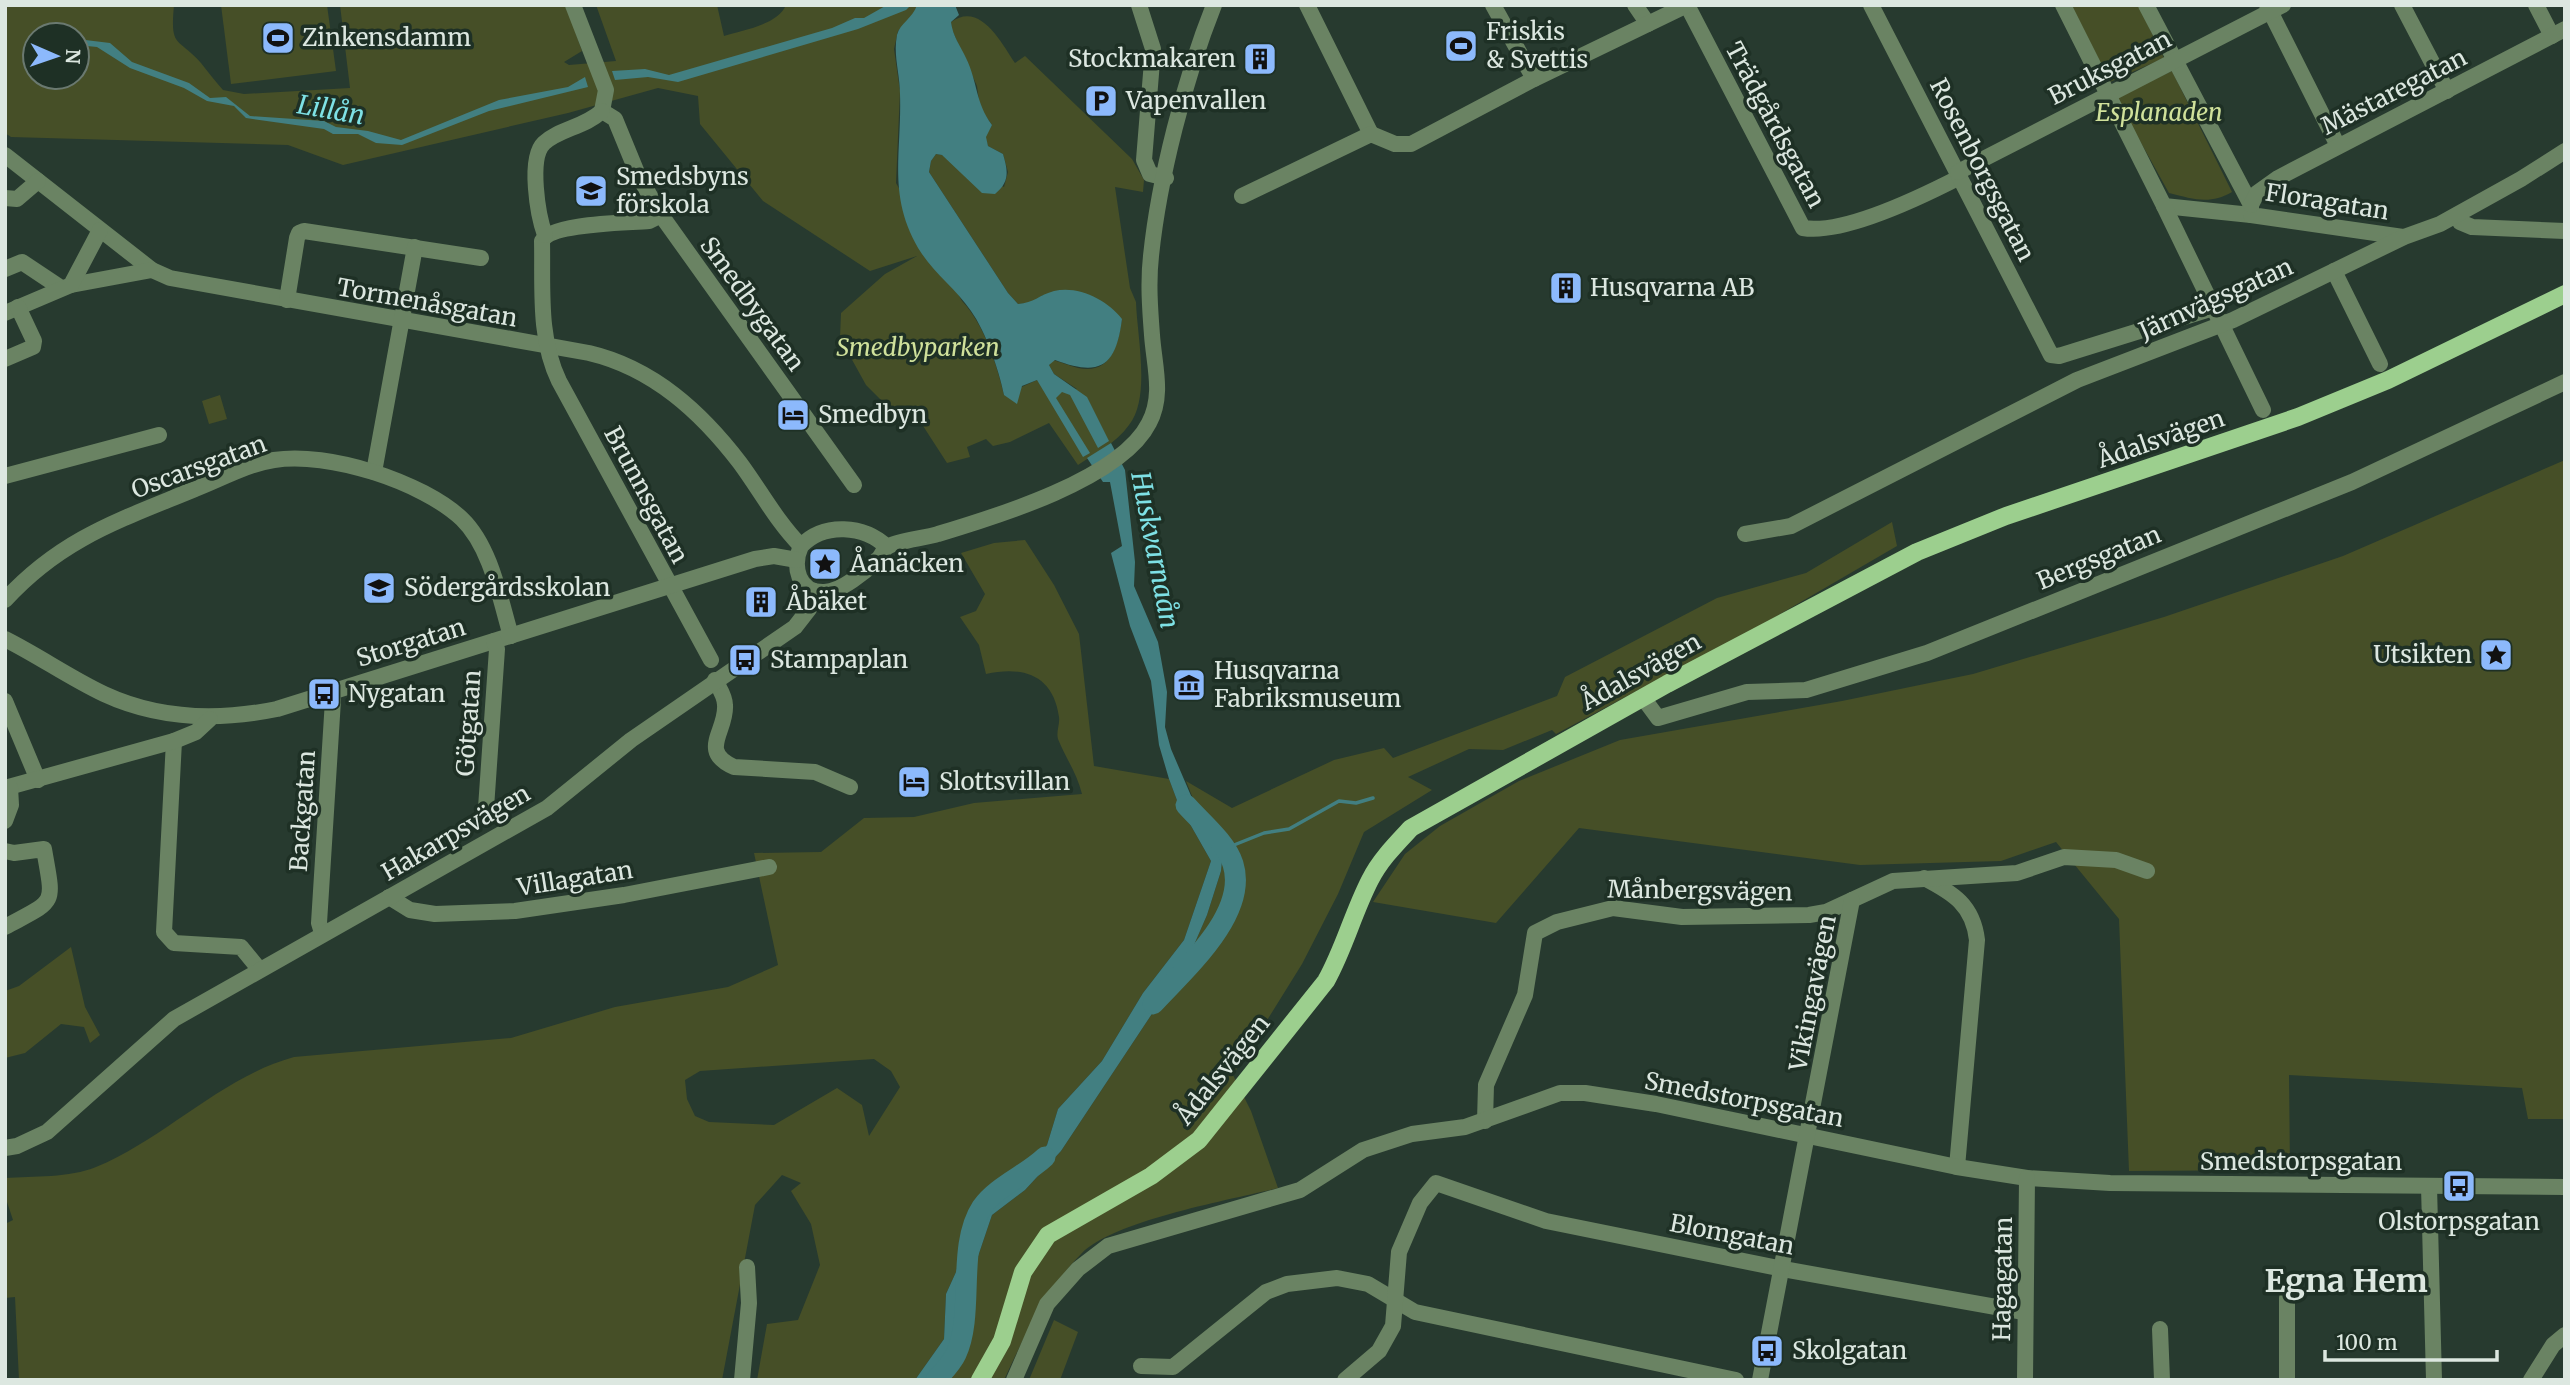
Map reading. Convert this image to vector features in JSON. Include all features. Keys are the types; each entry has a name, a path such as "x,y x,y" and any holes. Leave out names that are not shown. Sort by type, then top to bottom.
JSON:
{"main road":[{"name":"Ådalsvägen","path":"980,1380 1002,1341 1011,1318 1017,1289 1036,1250 1048,1235 1065,1223 1151,1176 1199,1140 1326,981 1342,953 1370,879 1411,828 1917,552 2006,516 2298,417 2388,380 2565,293"}],"street":[{"path":"573,5 606,90 602,111 590,122 545,142 539,150 535,164 540,218 545,235 559,229 649,221 661,215"},
{"path":"1139,5 1153,49 1144,160 1150,174 1166,178"},
{"path":"814,591 838,590 876,561 887,547 1036,501 1081,479 1121,453 1149,425 1156,404 1150,276 1154,235 1194,56 1214,5"},
{"path":"1307,5 1371,134 1395,144 1411,144 1669,10"},
{"path":"1493,5 1534,79"},
{"path":"1635,5 1669,10"},
{"name":"Rosenborgsgatan","path":"1871,5 2051,355 2059,356 2136,334 2213,308"},
{"path":"2063,5 2263,410"},
{"path":"2146,5 2251,210"},
{"path":"2402,5 2447,91"},
{"path":"2536,5 2558,32"},
{"path":"2274,7 2338,146"},
{"name":"Bruksgatan","path":"1959,174 2274,7"},
{"name":"Trädgårdsgatan","path":"1669,10 1803,228 1822,230 1838,227 1926,195 1959,174"},
{"name":"Mästaregatan","path":"2251,210 2257,193 2278,178 2558,32"},
{"name":"Smedbygatan","path":"602,111 615,119 638,175 661,215 854,485"},
{"path":"1242,196 1371,134"},
{"name":"Järnvägsgatan","path":"1745,534 1791,526 2077,380 2220,324 2404,237 2457,215 2565,151"},
{"name":"Tormenåsgatan","path":"5,155 152,270 170,278 614,359 636,368 684,402 739,462 799,553 801,582 814,591"},
{"path":"5,198 17,199 38,181"},
{"name":"Floragatan","path":"2164,206 2251,210 2404,237"},
{"path":"2457,215 2460,222 2472,227 2565,230"},
{"path":"66,287 100,230"},
{"path":"287,300 299,233 481,258"},
{"name":"Brunnsgatan","path":"545,235 542,241 548,348 559,381 711,660"},
{"path":"374,472 414,248"},
{"path":"5,269 22,262 66,287"},
{"path":"5,359 33,347 34,341 12,310 66,287 152,270"},
{"path":"2334,271 2380,364"},
{"name":"Bergsgatan","path":"1644,699 1658,718 1747,692 1806,690 1927,653 2352,482 2565,382"},
{"path":"5,476 159,435"},
{"name":"Oscarsgatan","path":"5,600 49,558 75,540 248,467 275,460 296,459 374,472 417,490 463,520 475,536 485,557 511,636"},
{"path":"799,553 811,538 848,528 870,534 887,547"},
{"name":"Storgatan","path":"5,639 116,699 170,715 210,719 277,709 766,556 799,553"},
{"name":"Hakarpsvägen","path":"5,1148 17,1146 47,1132 158,1031 259,969 547,808 631,740 802,621 814,591"},
{"name":"Götgatan","path":"486,808 497,649 494,641"},
{"path":"715,680 725,705 715,740 716,753 723,762 734,767 815,772 849,787"},
{"name":"Backgatan","path":"322,933 319,923 333,700 331,692"},
{"path":"5,701 38,780"},
{"path":"5,821 11,805 7,787 174,741 196,732 210,719"},
{"path":"174,741 164,932 174,943 241,947 249,953 259,969"},
{"path":"5,851 14,853 44,849 51,889 50,899 44,905 5,927"},
{"name":"Månbergsvägen","path":"1485,1121 1486,1085 1525,995 1535,933 1557,922 1613,908 1682,917 1808,915 1852,900 1893,881 2017,873 2064,858 2116,860 2147,871"},
{"name":"Villagatan","path":"389,897 410,910 435,914 515,911 624,895 769,867"},
{"path":"1924,878 1963,902 1976,930 1978,950 1957,1167"},
{"name":"Vikingavägen","path":"1760,1380 1809,1136 1852,900"},
{"name":"Smedstorpsgatan","path":"1014,1380 1047,1304 1078,1269 1108,1246 1300,1189 1363,1150 1412,1134 1485,1121 1560,1093 1585,1093 1957,1167 2027,1178 2110,1183 2565,1187"},
{"name":"Hagagatan","path":"2025,1380 2027,1178"},
{"name":"Blomgatan","path":"1394,1298 1399,1252 1420,1203 1436,1183 1546,1221 1783,1269 2024,1312"},
{"path":"2429,1186 2434,1380"},
{"path":"742,1380 749,1303 747,1267"},
{"path":"1141,1366 1173,1367 1266,1292 1287,1283 1313,1278 1337,1278 1368,1284 1415,1312 1736,1380"},
{"path":"1345,1380 1379,1351 1393,1326 1394,1298"},
{"path":"2287,1298 2287,1380"},
{"path":"2160,1329 2162,1380"},
{"path":"2531,1380 2553,1345 2565,1335"}],"green space":[{"name":"Smedbyparken","path":"5,5 174,5 173,29 177,40 223,90 244,94 350,88 340,5 566,5 582,51 564,62 569,65 616,61 596,5 717,5 724,36 768,22 782,12 786,5 917,5 915,14 898,31 894,49 900,91 896,183 962,301 977,321 993,358 1004,395 1037,380 1077,389 1054,374 1049,365 1051,360 1078,368 1098,367 1111,356 1115,348 1122,319 1043,295 1033,303 1018,304 1008,293 929,172 931,161 936,154 942,155 1004,187 1008,172 1003,154 988,146 985,137 992,125 980,108 977,86 952,30 951,22 962,17 971,17 989,27 1015,63 1025,56 1132,159 1144,180 1143,192 1115,187 1130,288 1136,302 1141,366 1140,399 1136,413 1124,431 1078,465 1049,423 1010,442 993,446 986,439 967,447 970,457 947,463 916,415 888,407 866,385 840,338 841,313 885,274 917,256 870,271 763,201 700,124 698,96 658,88 568,113 343,165 288,145 11,137 5,133"},
{"name":"Zinkensdamm","path":"221,5 327,5 336,71 231,84"},
{"name":"Esplanaden","path":"2071,5 2138,5 2164,58 2110,82"},
{"name":"Esplanaden","path":"2172,71 2232,192 2224,196 2201,200 2169,193 2116,98"},
{"path":"220,395 227,419 209,424 202,401"},
{"path":"2565,460 2565,1119 2528,1119 2522,1088 2289,1075 2290,1170 2129,1171 2119,919 2056,842 2001,861 1860,865 1579,828 1496,923 1373,902 1405,854 1440,826 1519,781 1620,740 1842,701 1973,674 2164,617 2343,556"},
{"path":"1892,522 1897,546 1770,620 1556,734 1552,730 1503,750 1469,749 1408,777 1432,790 1364,832 1338,894 1302,964 1233,1075 1251,1111 1278,1188 1146,1221 1098,1241 1069,1267 1047,1297 1004,1380 944,1380 967,1350 965,1295 992,1215 1025,1190 1061,1151 1187,961 1207,915 1221,871 1223,851 1204,826 1186,781 1232,808 1334,760 1384,748 1393,758 1557,696 1565,677 1717,598 1806,573"},
{"path":"1025,540 1054,585 1079,634 1094,766 1169,779 1178,803 1211,861 1184,940 1143,993 1102,1061 1058,1109 1047,1145 1016,1183 997,1190 967,1233 956,1272 946,1294 944,1339 915,1380 757,1380 767,1324 798,1320 820,1265 811,1224 791,1191 801,1183 782,1175 755,1205 722,1380 19,1380 15,1297 5,1298 5,1224 13,1220 5,1196 5,1178 63,1175 96,1167 122,1155 242,1079 267,1066 294,1057 511,1038 615,1007 728,987 778,965 754,853 821,852 864,818 914,817 974,803 1082,794 1058,739 1059,717 1050,691 1034,676 1023,673 1012,671 986,674 979,645 960,617 976,611 985,594 961,553 994,543","holes":["874,1059 891,1071 900,1087 869,1136 862,1105 837,1088 774,1125 709,1122 695,1116 687,1099 685,1080 700,1071"]},
{"path":"71,947 85,1007 100,1035 90,1043 84,1027 61,1024 25,1053 5,1058 5,991 19,986"},
{"path":"1054,1320 1078,1332 1060,1380 1029,1380"}],"water":[{"path":"887,5 911,5 906,10 858,29 678,82 648,77 615,80 612,71 645,69 669,75 832,28 855,18 864,18"},
{"path":"917,5 955,5 959,15 951,22 953,32 970,67 982,108 992,125 986,137 988,146 1003,154 1007,171 1003,185 995,194 982,193 942,155 936,154 931,161 929,172 1008,293 1018,304 1054,291 1073,290 1101,300 1122,319 1115,348 1103,364 1084,368 1055,360 1049,365 1054,374 1087,397 1109,441 1098,448 1070,395 1062,392 1056,398 1090,453 1083,457 1037,380 1022,386 1017,404 1004,395 999,374 977,320 928,262 911,234 904,214 898,176 900,94 896,42 899,31"},
{"path":"91,41 110,43 132,62 189,83 210,98 226,97 250,116 324,121 336,127 368,131 401,140 499,100 568,87 585,77 588,87 489,111 402,145 376,143 358,134 333,134 324,129 246,118 234,106 207,101 184,88 130,68 97,47 91,46"},
{"name":"Huskvarnaån","path":"1111,443 1125,470 1135,562 1134,586 1158,642 1167,692 1165,727 1171,749 1204,826 1223,851 1221,871 1207,915 1187,961 1061,1151 1025,1190 992,1215 965,1295 967,1350 944,1380 915,1380 944,1339 946,1294 956,1272 967,1233 997,1190 1016,1183 1047,1145 1058,1109 1102,1061 1143,993 1184,940 1211,861 1178,803 1169,779 1159,745 1151,681 1130,626 1111,553 1122,546 1110,482 1103,482 1087,458"}],"waterway":[{"path":"1224,849 1264,833 1289,829 1339,801 1356,803 1373,798"},
{"name":"Huskvarnaån","path":"1153,1004 1196,958 1223,922 1235,883 1233,864 1225,848 1186,805"},
{"name":"Huskvarnaån","path":"936,1380 954,1357 962,1338 967,1260 974,1223 982,1207 995,1193 1045,1157"}],"place":[{"name":"Zinkensdamm","path":"278,38"},
{"name":"Friskis & Svettis","path":"1461,46"},
{"name":"Stockmakaren","path":"1260,59"},
{"name":"Vapenvallen","path":"1101,101"},
{"name":"Smedsbyns förskola","path":"591,191"},
{"name":"Husqvarna AB","path":"1566,288"},
{"name":"Smedbyn","path":"793,415"},
{"name":"Åanäcken","path":"825,564"},
{"name":"Södergårdsskolan","path":"379,588"},
{"name":"Åbäket","path":"761,602"},
{"name":"Utsikten","path":"2496,655"},
{"name":"Stampaplan","path":"745,660"},
{"name":"Husqvarna Fabriksmuseum","path":"1189,685"},
{"name":"Nygatan","path":"324,694"},
{"name":"Slottsvillan","path":"914,782"},
{"name":"Olstorpsgatan","path":"2459,1186"},
{"name":"Skolgatan","path":"1767,1351"}],"district":[{"name":"Egna Hem","path":"2346,1281"}],"water label":[{"name":"Lillån","path":"331,110"}]}
